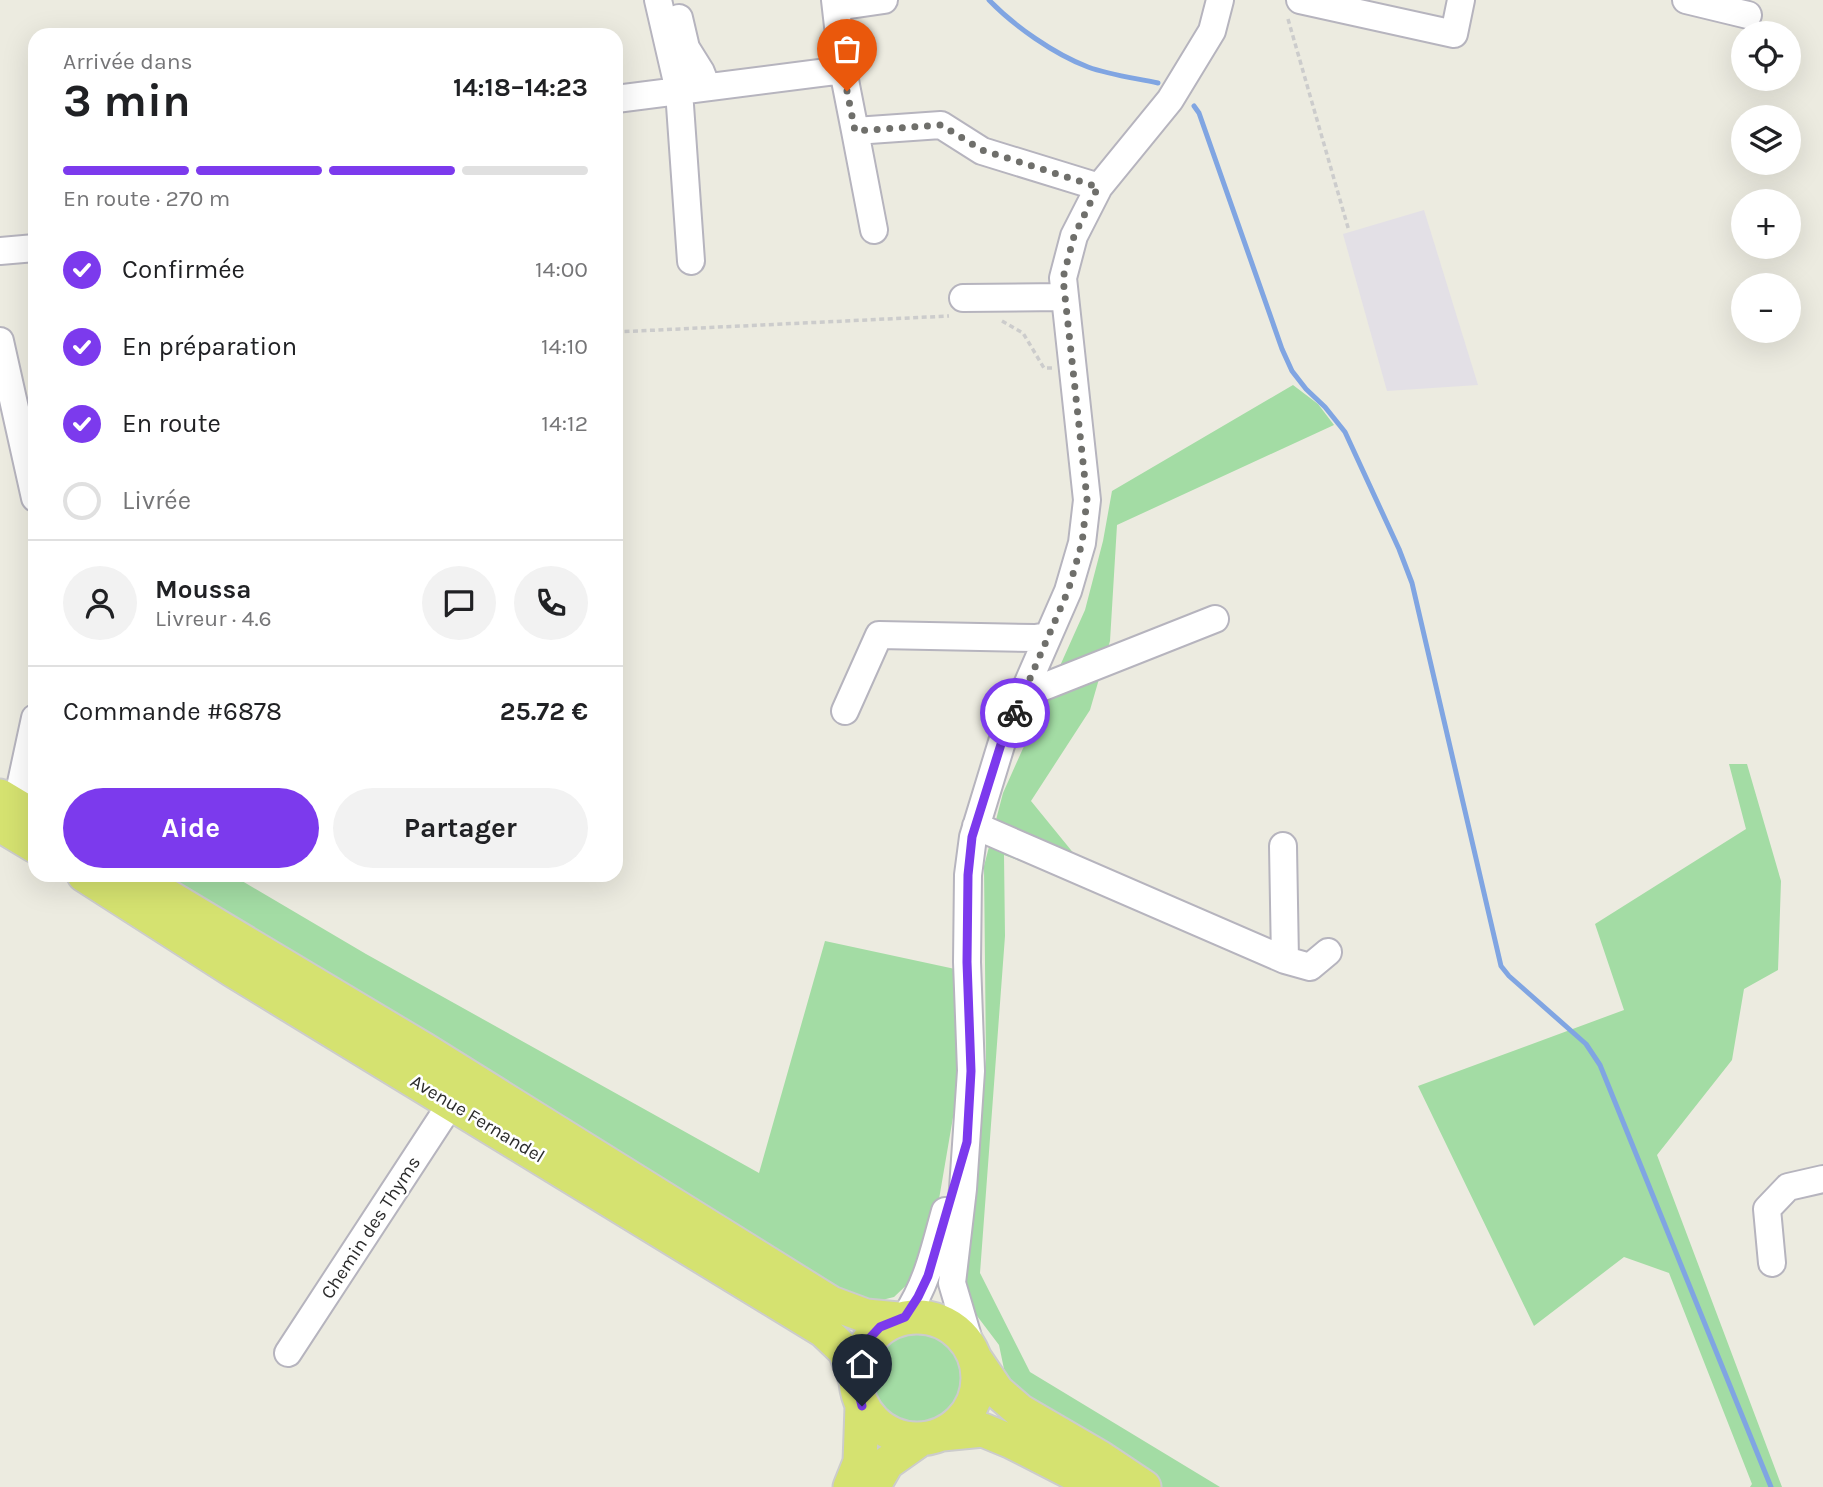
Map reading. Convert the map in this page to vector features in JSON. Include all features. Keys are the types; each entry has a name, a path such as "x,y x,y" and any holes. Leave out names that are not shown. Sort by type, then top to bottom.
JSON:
{"main road":[{"path":"13,811 28,835"},
{"name":"Avenue Fernandel","path":"95,882 234,971 824,1331 845,1351 858,1392"},
{"name":"Avenue Fernandel","path":"150,882 831,1303 866,1316 901,1318"},
{"path":"850,1487 860,1462 858,1358 867,1341 880,1327 901,1318 926,1317 946,1323 962,1336 996,1391 1020,1411 1144,1487"},
{"path":"873,1487 887,1463 957,1424 968,1411 976,1395 978,1377 974,1357"},
{"path":"858,1392 873,1421 904,1438 983,1430 1013,1442 1100,1487"}],"street":[{"path":"658,0 679,91 691,261"},
{"path":"675,0 686,48 707,87"},
{"path":"874,230 843,70 835,4 884,0"},
{"path":"974,1357 951,1283 967,1142 971,1071 967,962 968,875 972,837 1002,741 1068,591 1082,543 1087,499 1063,278 1074,236 1098,187 1170,100 1212,31 1220,0"},
{"path":"1294,6 1454,34 1461,0"},
{"path":"1686,0 1748,15"},
{"path":"623,98 843,70"},
{"path":"855,131 941,125 982,150 1098,187"},
{"path":"0,251 28,249"},
{"path":"960,307 1065,297"},
{"path":"0,341 28,467"},
{"path":"1023,695 1215,619"},
{"path":"845,711 879,635 1048,636"},
{"path":"13,811 28,748"},
{"path":"976,826 1284,960 1310,967 1328,952"},
{"path":"1283,846 1284,960"},
{"name":"Chemin des Thyms","path":"288,1353 452,1102"},
{"path":"901,1318 918,1297 928,1276 967,1142"},
{"path":"1772,1263 1767,1209 1788,1187 1823,1179"}],"path":[{"path":"1294,6 1349,232"},
{"path":"623,331 960,307"},
{"path":"995,319 1007,322 1023,333 1044,368 1072,367"}],"shaded area":[{"path":"1424,210 1478,385 1387,391 1343,234"}],"green space":[{"path":"1293,385 1318,404 1334,425 1117,525 1110,641 1090,710 1031,801 1075,855 1067,879 1004,855 1005,936 980,1273 1030,1372 1220,1487 1158,1487 1014,1394 1004,1369 999,1345 971,1308 966,1284 986,1059 984,866 1003,793 1085,610 1103,541 1112,491"},
{"path":"1729,764 1747,764 1781,881 1778,970 1744,989 1732,1060 1657,1155 1782,1487 1750,1487 1752,1484 1669,1273 1624,1257 1534,1326 1418,1086 1624,1010 1595,924 1746,829"},
{"path":"167,882 244,882 366,954 759,1173 825,941 955,969 957,1094 938,1205 917,1275 894,1297 874,1302 845,1295"},
{"path":"910,1330 928,1330 946,1338 959,1351 967,1369 964,1397 946,1418 928,1426 910,1426 892,1418 879,1405 871,1387 871,1369 879,1351 892,1338"}],"waterway":[{"path":"989,0 1010,20 1062,55 1105,72 1158,83"},
{"path":"1194,106 1199,113 1292,371 1345,432 1412,583 1501,966 1586,1044 1600,1065 1771,1487"}],"way so far":[{"path":"847,91 855,131 941,125 982,150 1098,187 1074,236 1063,278 1087,499 1082,543 1068,591 1015,713"}],"route":[{"path":"862,1406 855,1378 858,1358 867,1341 880,1327 905,1317 918,1297 928,1276 967,1142 971,1071 967,962 968,875 972,837 1002,741 1015,713"}]}
